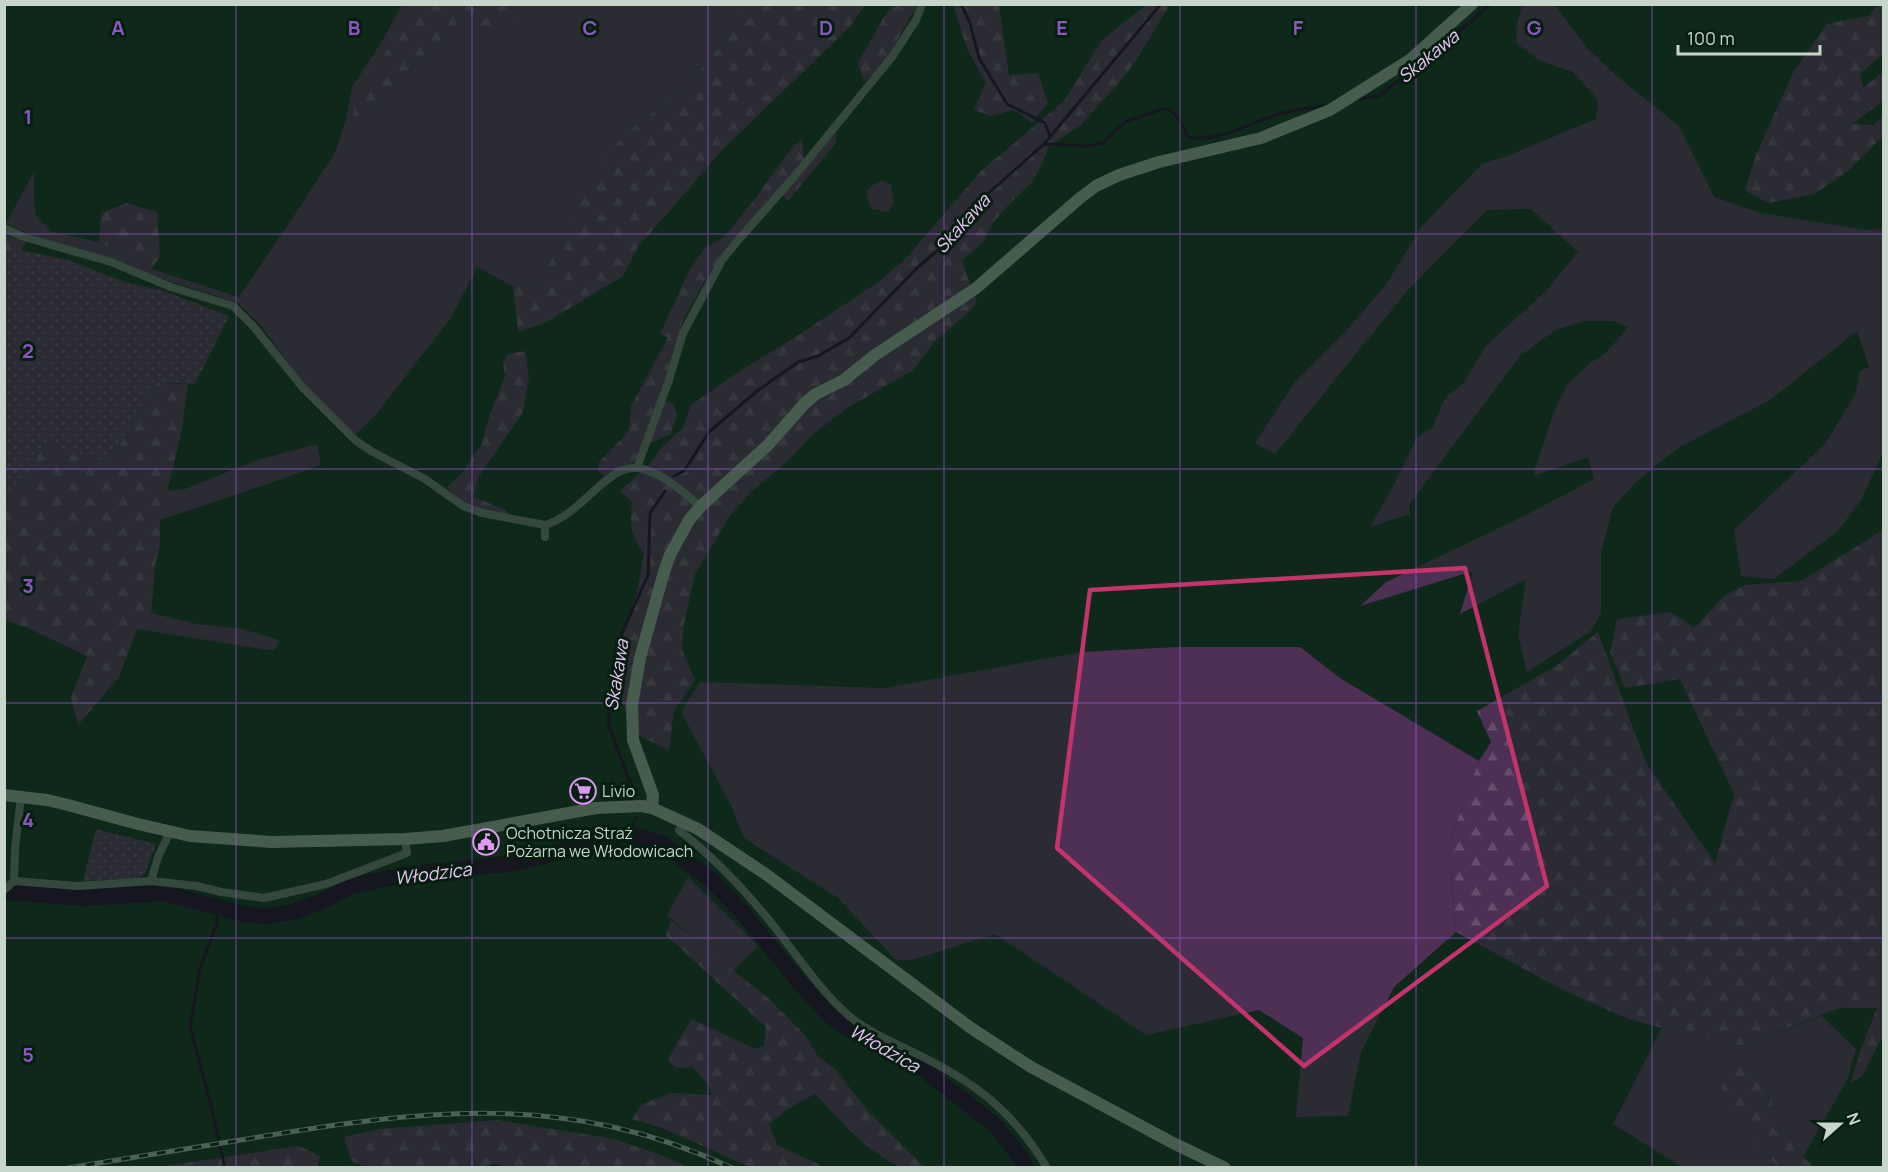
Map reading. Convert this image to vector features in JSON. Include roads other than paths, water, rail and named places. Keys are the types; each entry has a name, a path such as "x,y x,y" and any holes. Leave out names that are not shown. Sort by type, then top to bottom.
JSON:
{"street":[{"path":"638,468 665,393 683,333 722,260 794,177 891,57 916,20 922,4"},
{"path":"652,808 652,795 633,740 632,705 640,658 670,555 689,520 700,507 768,445 805,403 816,394 844,380 875,355 975,289 1096,186 1119,175 1159,162 1261,138 1330,110 1411,59 1472,4"},
{"path":"4,228 24,237 111,262 171,287 233,306 253,326 303,388 355,440 371,451 418,475 463,506 482,513 545,525 569,513 608,479 625,470 638,468 650,472 689,496 700,507"},
{"path":"545,525 545,537"},
{"path":"4,795 68,805 190,836 272,842 405,839 471,832 596,808 642,806 652,808 681,826 745,893 822,989 849,1016 878,1036 959,1076 994,1101 1019,1127 1047,1167"},
{"path":"21,796 9,886 77,886 151,880 264,898 326,884 407,853 405,839"},
{"path":"672,838 681,826"},
{"path":"681,826 698,829 767,875 971,1028 1024,1062 1173,1143 1225,1167"},
{"path":"151,880 158,857 170,832"}],"waterway":[{"path":"961,4 970,23 979,58 1007,104 1045,123 1050,137"},
{"name":"Skakawa","path":"674,476 684,471 709,432 757,391 798,362 818,356 849,338 917,268 945,244 976,204 1044,144 1161,4"},
{"name":"Skakawa","path":"1360,99 1379,96 1491,4"},
{"name":"Skakawa","path":"1044,144 1089,146 1103,143 1125,122 1165,108 1176,116 1188,137 1200,138 1223,135 1279,114 1325,106"},
{"name":"Skakawa","path":"636,792 629,780 609,726 609,706 613,666 619,640 648,575 650,513 665,491"},
{"name":"Skakawa","path":"629,834 636,818"},
{"name":"Włodzica","path":"4,892 83,898 164,893 243,914 267,916 293,912 318,903 352,886 403,875 516,863 629,834 662,843 710,879 742,912 829,1015 862,1037 924,1070 995,1125 1026,1168"},
{"path":"217,907 217,923 200,969 190,1027 225,1168"}],"railway":[{"path":"68,1168 373,1120 492,1113 551,1117 611,1126 671,1143 732,1168"}],"place":[{"name":"Livio","path":"583,791"},
{"name":"Ochotnicza Straż Pożarna we Włodowicach","path":"486,842"}]}
